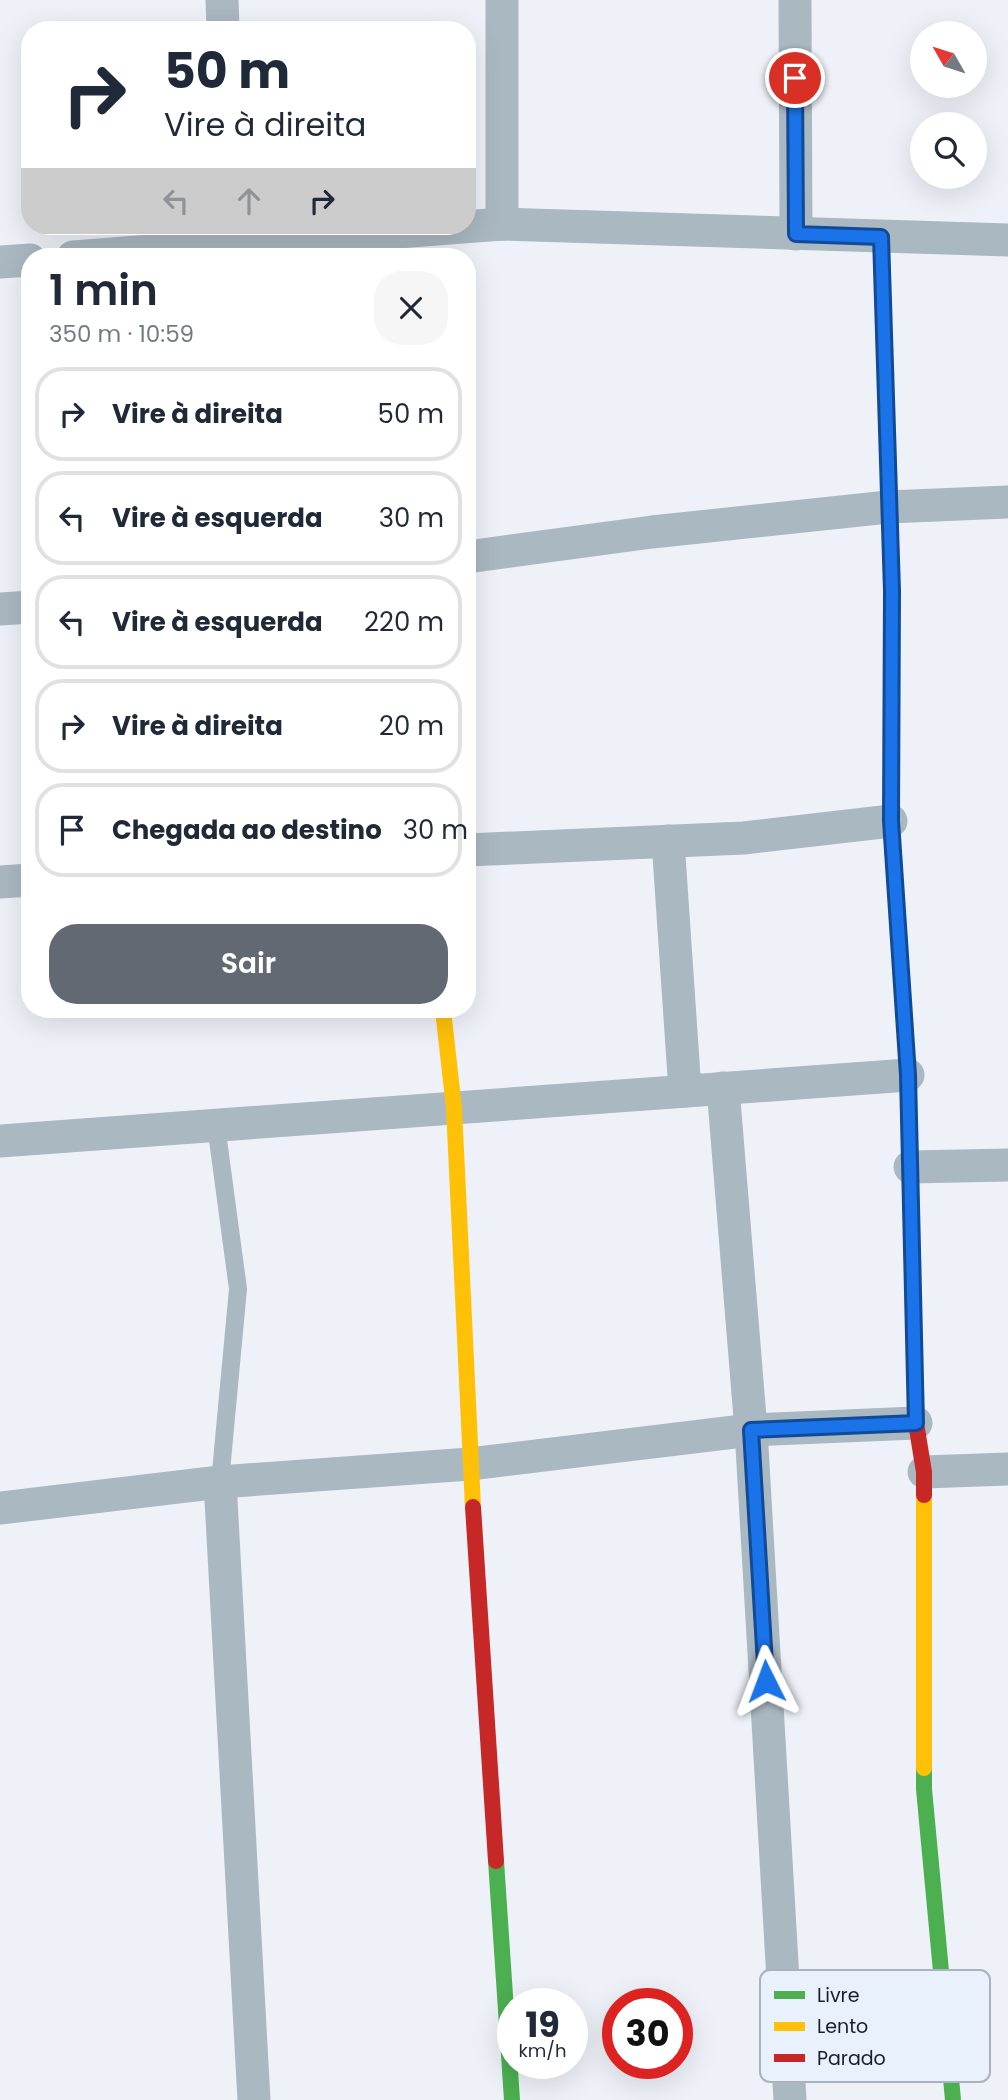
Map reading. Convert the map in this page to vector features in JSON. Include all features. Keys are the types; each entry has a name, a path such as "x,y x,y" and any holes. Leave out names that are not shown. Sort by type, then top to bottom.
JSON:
{"street":[{"path":"222,0 223,21"},
{"path":"502,0 502,224"},
{"path":"794,0 796,234"},
{"path":"476,225 1008,240"},
{"path":"140,248 253,235"},
{"path":"881,237 892,591 891,821 908,1075 916,1423 924,1472 925,1789 941,1970"},
{"path":"0,262 21,261"},
{"path":"476,556 652,532 888,507 1008,502"},
{"path":"0,609 21,608"},
{"path":"476,850 744,838 891,821"},
{"path":"668,841 685,1091"},
{"path":"0,882 21,881"},
{"path":"444,1018 454,1108 470,1464 512,2100"},
{"path":"0,1141 908,1075"},
{"path":"723,1088 751,1430 782,1970"},
{"path":"910,1167 1008,1165"},
{"path":"0,1508 220,1482 470,1464 751,1430 916,1423"},
{"path":"924,1472 1008,1469"},
{"path":"220,1482 254,2100"},
{"path":"789,2082 790,2100"},
{"path":"951,2082 953,2100"}],"lane":[{"path":"216,1125 238,1289 220,1482"}],"traffic: fast":[{"path":"891,825 908,1075 911,1221"},
{"path":"924,1768 941,1970"},
{"path":"496,1861 512,2100"},
{"path":"951,2082 953,2100"}],"traffic: slow":[{"path":"881,237 892,591 891,825"},
{"path":"444,1018 454,1108 473,1507"},
{"path":"924,1495 924,1768"}],"traffic: jam":[{"path":"911,1221 916,1423 924,1472 924,1495"},
{"path":"473,1507 496,1861"}],"route":[{"path":"766,1681 751,1430 916,1423 908,1075 891,821 892,591 881,237 796,234 795,78"}]}
